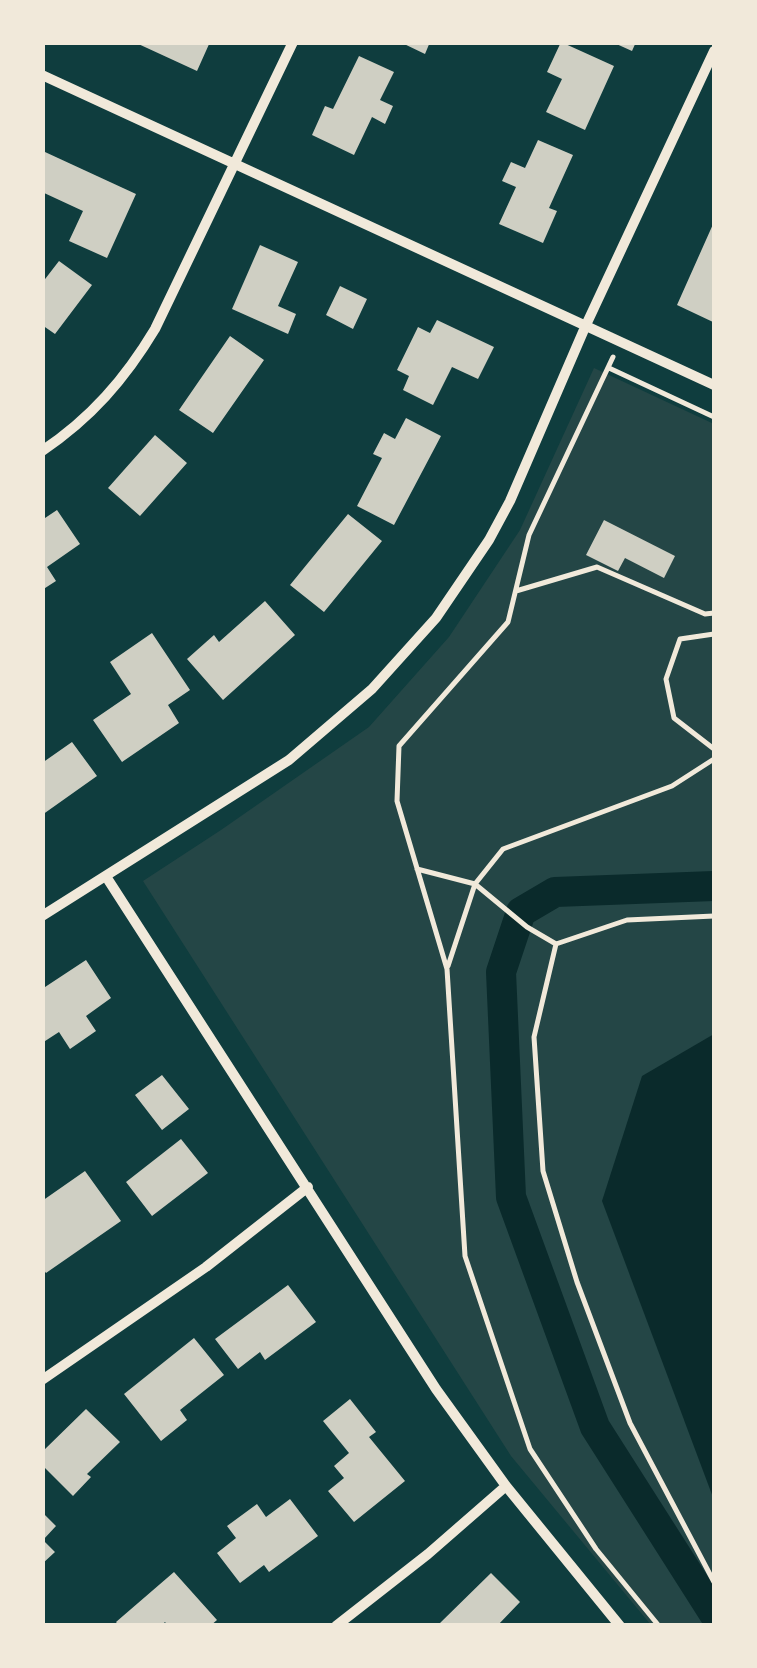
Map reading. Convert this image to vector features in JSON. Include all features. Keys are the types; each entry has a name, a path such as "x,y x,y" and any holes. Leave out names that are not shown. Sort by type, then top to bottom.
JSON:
{"street":[{"path":"42,451 74,430 100,406 137,360 293,42"},
{"path":"42,916 288,760 330,728 408,651 445,606 489,540 510,500 586,325 714,51"},
{"path":"42,75 714,385"},
{"path":"107,878 404,1342 506,1486 620,1626"},
{"path":"42,1380 206,1267 308,1187"},
{"path":"336,1626 506,1486"}],"path":[{"path":"621,342 529,535 508,622 399,746 397,801 447,969 465,1256 530,1450 596,1549 659,1626"},
{"path":"608,368 714,418"},
{"path":"516,591 597,567 706,614 714,612"},
{"path":"714,634 680,639 666,679 674,718 714,749"},
{"path":"447,969 475,884 503,850 672,786 714,759"},
{"path":"417,869 475,884 556,944"},
{"path":"556,944 627,920 714,916"},
{"path":"556,944 534,1038 543,1171 577,1282 630,1423 714,1582"}],"shaded area":[{"path":"594,368 714,424 714,1625 651,1625 511,1456 143,881 369,727 449,637 520,530"},
{"path":"714,1034 714,1500 602,1201 642,1076"}],"building":[{"path":"134,42 210,42 197,71"},
{"path":"400,42 430,42 425,54"},
{"path":"561,42 614,66 585,130 546,112 562,79 547,72"},
{"path":"612,42 636,42 632,51"},
{"path":"359,56 394,72 380,100 393,106 385,124 372,117 354,155 312,135 325,106 333,109"},
{"path":"538,140 573,155 549,208 557,211 543,243 499,224 516,187 502,181 511,162 525,168"},
{"path":"45,152 136,194 107,258 69,241 83,211 42,192"},
{"path":"714,222 714,318 713,322 677,305"},
{"path":"260,245 298,262 278,306 296,314 288,334 232,309"},
{"path":"59,261 92,285 55,334 42,325 42,283"},
{"path":"340,286 367,299 353,329 326,315"},
{"path":"437,320 494,347 478,379 452,367 433,405 403,390 409,376 397,370 418,327 430,333"},
{"path":"230,336 264,360 213,433 179,410"},
{"path":"406,418 441,436 394,525 357,506 382,458 373,454 384,433 395,439"},
{"path":"155,435 187,463 140,516 108,488"},
{"path":"57,510 80,544 47,567 56,581 42,590 42,520"},
{"path":"348,514 382,541 324,612 290,585"},
{"path":"604,520 675,556 664,578 625,558 618,571 586,555"},
{"path":"265,601 295,635 223,700 187,659 214,635 219,642"},
{"path":"152,633 190,690 168,705 179,723 122,762 93,720 131,694 110,662"},
{"path":"72,742 97,776 42,815 42,763"},
{"path":"86,960 111,998 86,1016 96,1031 70,1049 59,1032 42,1043 42,989"},
{"path":"162,1075 189,1109 162,1130 135,1095"},
{"path":"181,1139 208,1173 152,1216 126,1182"},
{"path":"85,1171 121,1221 46,1273 42,1268 42,1201"},
{"path":"288,1285 316,1322 265,1360 260,1352 238,1369 215,1339"},
{"path":"194,1338 224,1375 180,1410 187,1420 161,1441 124,1394"},
{"path":"350,1399 376,1432 369,1437 405,1481 354,1522 328,1491 344,1478 334,1466 349,1453 323,1421"},
{"path":"86,1409 120,1442 87,1474 91,1477 73,1496 42,1465 42,1452"},
{"path":"290,1499 318,1536 269,1572 264,1565 240,1583 217,1553 236,1538 227,1526 257,1504 266,1517"},
{"path":"42,1512 56,1526 43,1540 55,1552 42,1564"},
{"path":"174,1572 217,1620 210,1626 168,1626 165,1622 161,1626 119,1626 116,1622"},
{"path":"491,1573 520,1602 497,1626 442,1626 440,1623"}],"waterway":[{"path":"714,886 555,892 521,912 501,972 511,1197 595,1427 714,1614"}]}
